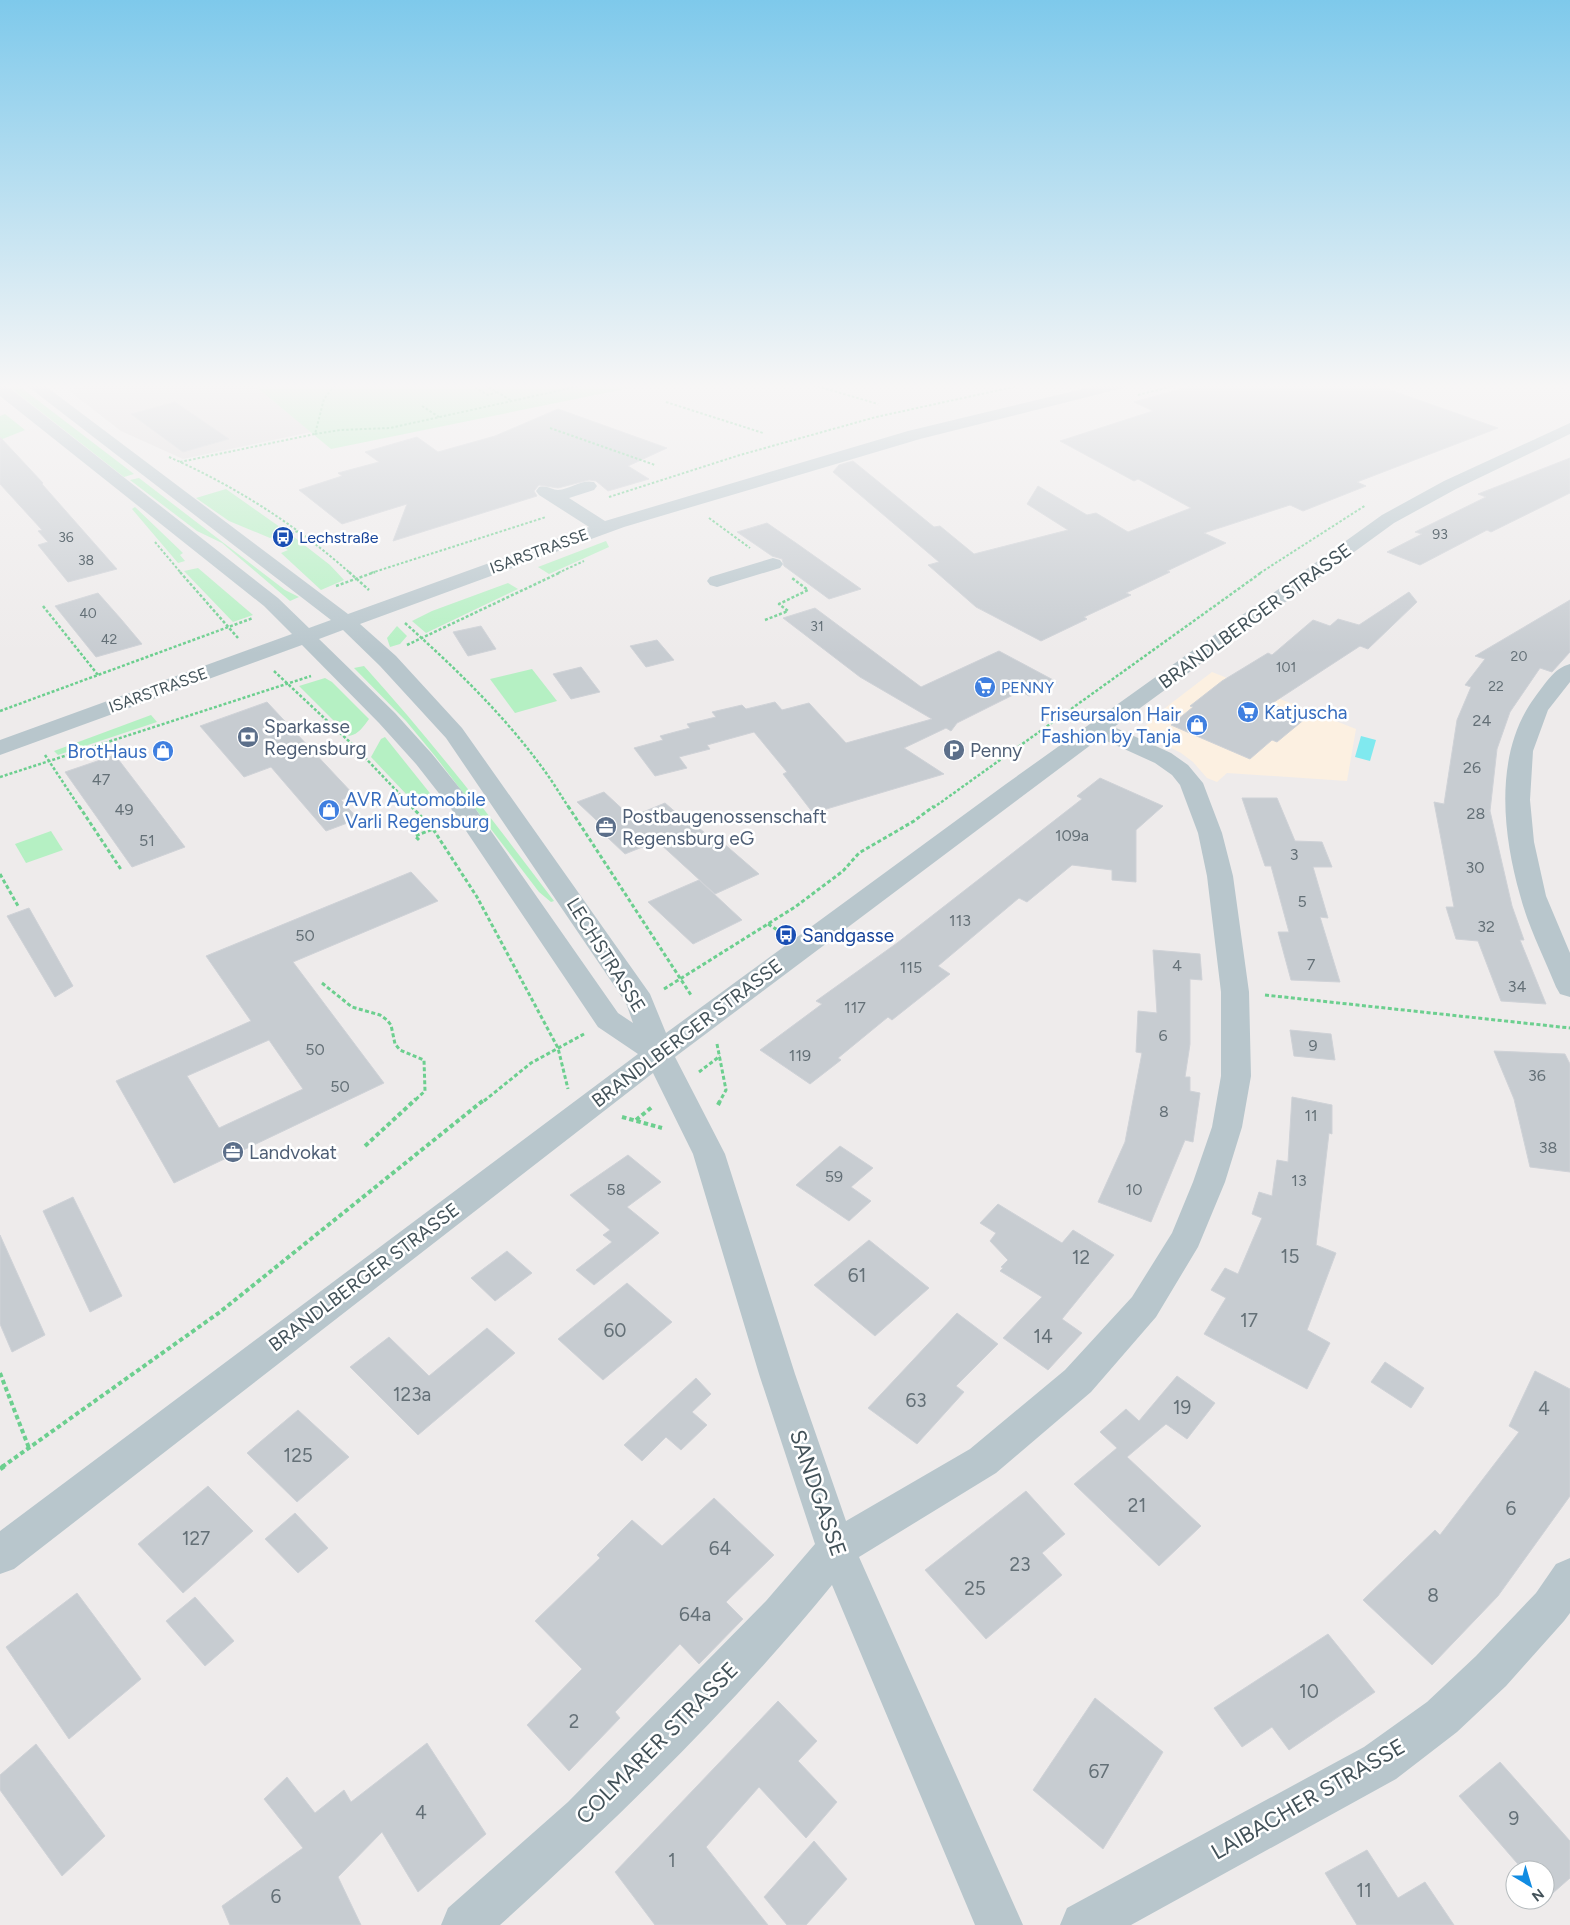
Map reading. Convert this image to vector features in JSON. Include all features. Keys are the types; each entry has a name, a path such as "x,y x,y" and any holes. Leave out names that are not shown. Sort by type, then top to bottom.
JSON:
{"street":[{"name":"LECHSTRASSE","path":"110,475 271,602 398,730 460,806 608,1020 658,1053"},
{"name":"LECHSTRASSE","path":"154,475 346,622 381,654 454,733 640,1001 658,1053"},
{"name":"ISARSTRASSE","path":"0,748 604,528 777,475"},
{"name":"BRANDLBERGER STRASSE","path":"0,1555 658,1053 1006,794 1100,729 1388,520 1471,475"},
{"path":"588,486 549,494 604,528"},
{"path":"717,581 773,564"},
{"path":"1570,670 1558,681 1537,710 1521,751 1518,800 1521,842 1533,896 1570,987"},
{"name":"COLMARER STRASSE","path":"465,1925 584,1818 687,1714 781,1615 836,1549 983,1461 1078,1381 1144,1307 1186,1238 1209,1182 1227,1127 1236,1076 1235,992 1220,876 1210,833 1191,783 1180,770 1163,758 1100,729"},
{"name":"SANDGASSE","path":"658,1053 709,1154 777,1374 836,1549 999,1925"},
{"name":"LAIBACHER STRASSE","path":"1084,1925 1380,1763 1442,1717 1491,1671 1550,1607 1570,1578"}],"path":[{"path":"0,711 227,628 353,745 433,829 477,897 558,1048 567,1088 587,1108 700,1138 726,1090 719,1049 706,1018 542,767 506,721 473,685 356,578 298,531 208,475"},
{"path":"356,578 678,475"},
{"path":"640,1001 681,980 795,907 843,870 859,853 914,821 1259,574 1366,505"},
{"path":"283,536 298,531"},
{"path":"381,654 423,639 590,558"},
{"path":"43,606 98,675"},
{"path":"0,777 338,668"},
{"path":"32,736 122,871"},
{"path":"419,840 415,836 433,829"},
{"path":"0,874 18,906"},
{"path":"322,982 352,1007 380,1015 387,1020 391,1025 395,1044 400,1050 424,1060 425,1091 365,1146"},
{"path":"1235,992 1570,1028"},
{"path":"0,1469 220,1312 531,1063 608,1020"},
{"path":"0,1373 29,1448"}],"shaded area":[{"path":"1212,672 1356,729 1347,781 1227,773 1217,782 1207,778 1193,762 1181,753 1146,735 1145,727 1152,718"}],"green space":[{"path":"139,478 285,590 299,597 290,601 222,543 197,531 130,480"},
{"path":"226,489 287,532 270,538 229,521 196,498"},
{"path":"135,507 183,553 180,555 185,561 178,563 132,509"},
{"path":"294,537 330,565 344,580 321,590 281,553 288,550 278,543"},
{"path":"606,541 609,547 549,574 538,567"},
{"path":"198,568 253,615 233,622 184,571"},
{"path":"508,583 518,589 426,633 412,621 432,611"},
{"path":"397,626 407,636 400,644 390,647 387,638"},
{"path":"364,666 462,781 554,901 551,902 539,892 435,756 406,721 354,668"},
{"path":"532,669 557,701 515,713 490,679"},
{"path":"325,678 332,682 369,719 356,734 349,736 299,686"},
{"path":"151,715 157,722 58,755 54,751"},
{"path":"385,737 437,802 415,800 407,795 371,757 381,739"},
{"path":"51,831 63,850 26,863 15,844"}],"water":[{"path":"1361,736 1376,740 1370,761 1355,757"}],"building":[{"path":"0,475 35,475 117,569 68,582 38,545 48,542 38,531 42,530 0,484"},
{"path":"340,475 642,475 649,479 608,491 596,481 589,480 558,488 539,485 534,491 537,496 393,541 407,504 342,524 299,490 342,476"},
{"path":"836,475 870,475 934,527 940,526 974,554 1068,530 1027,504 1038,486 1087,515 1096,513 1128,532 1191,508 1138,479 1134,481 1123,475 1376,475 1357,482 1366,486 1303,511 1290,505 1204,533 1226,543 1167,571 1170,572 1126,593 1131,595 1084,617 1087,619 1041,641 976,607 928,565 939,562"},
{"path":"1527,475 1570,475 1570,493 1491,532 1487,530 1420,565 1387,552 1422,534 1415,532 1486,497 1478,494"},
{"path":"767,523 861,589 829,599 784,566 782,559 772,556 737,532"},
{"path":"1409,592 1417,602 1368,649 1360,646 1271,704 1306,718 1277,742 1272,740 1250,759 1171,725 1193,707 1190,706 1222,681 1268,653 1272,655 1313,620 1330,626 1338,619 1359,625"},
{"path":"98,593 142,644 96,657 55,606"},
{"path":"1570,600 1570,652 1552,672 1540,668 1510,712 1497,749 1490,811 1512,906 1524,940 1520,940 1546,1004 1501,1001 1478,941 1456,939 1446,907 1454,907 1434,802 1444,804 1457,720 1471,687 1465,685 1485,659 1475,656"},
{"path":"815,608 921,687 999,651 1057,682 1029,696 1021,691 957,723 951,731 946,728 904,748 944,774 813,813 783,774 787,772 754,732 707,745 710,749 679,757 687,768 655,776 634,748 663,740 660,736 690,728 687,724 716,717 712,712 742,705 746,709 775,702 782,710 809,703 846,743 932,719 860,677 783,618"},
{"path":"481,626 496,649 468,656 453,632"},
{"path":"657,640 674,660 646,667 630,646"},
{"path":"581,667 600,692 571,699 553,674"},
{"path":"267,702 354,795 341,800 358,819 326,831 271,767 244,777 200,726"},
{"path":"115,755 185,847 132,867 65,772"},
{"path":"1100,778 1163,806 1136,830 1136,882 1112,880 1112,870 1072,865 1027,902 1019,898 938,966 950,974 892,1020 888,1017 838,1058 841,1060 810,1084 760,1050 822,1004 816,1001 897,943 1082,799 1077,796"},
{"path":"604,792 631,817 665,803 695,829 699,828 718,844 722,842 759,874 715,894 657,841 625,854 606,836 611,834 577,802"},
{"path":"1242,798 1277,798 1295,841 1322,842 1332,867 1313,867 1328,918 1320,917 1340,982 1291,980 1278,932 1289,932 1271,866 1265,866"},
{"path":"411,872 438,901 293,962 384,1083 174,1183 116,1081 251,1021 206,956","holes":["269,1040 303,1089 219,1128 187,1076"]},
{"path":"699,880 742,920 693,944 648,902"},
{"path":"29,908 73,986 55,997 7,916"},
{"path":"1153,950 1200,954 1202,980 1190,979 1190,1044 1185,1077 1190,1077 1190,1091 1200,1093 1193,1142 1185,1140 1151,1222 1098,1202 1125,1142 1142,1053 1136,1052 1138,1011 1157,1013"},
{"path":"1290,1030 1331,1034 1335,1060 1294,1056"},
{"path":"1494,1051 1565,1054 1570,1064 1570,1172 1530,1167 1514,1099"},
{"path":"1292,1097 1332,1105 1332,1134 1329,1133 1316,1245 1336,1253 1307,1330 1330,1343 1307,1389 1204,1334 1226,1298 1211,1290 1225,1268 1238,1274 1262,1218 1252,1214 1259,1192 1272,1196 1277,1160 1288,1162"},
{"path":"840,1146 873,1168 851,1187 871,1201 849,1221 796,1185"},
{"path":"628,1155 661,1182 627,1207 659,1233 594,1285 576,1270 612,1242 603,1235 610,1230 570,1195"},
{"path":"73,1197 122,1296 90,1312 43,1211"},
{"path":"998,1204 1062,1243 1073,1230 1114,1255 1062,1319 1082,1333 1048,1370 1003,1338 1042,1297 1000,1271 1003,1268 1001,1267 1008,1260 990,1241 996,1233 980,1223"},
{"path":"0,1235 45,1335 12,1352 0,1324"},
{"path":"869,1240 929,1288 875,1336 814,1285"},
{"path":"507,1251 532,1273 495,1301 471,1278"},
{"path":"627,1283 672,1322 603,1380 558,1339"},
{"path":"957,1313 998,1344 956,1386 964,1392 917,1444 868,1408"},
{"path":"487,1328 515,1353 418,1435 350,1367 389,1337 429,1376"},
{"path":"1385,1362 1424,1388 1411,1408 1371,1382"},
{"path":"1535,1371 1570,1389 1570,1496 1498,1596 1432,1665 1363,1600 1435,1530 1440,1535 1519,1432 1509,1426"},
{"path":"1177,1376 1215,1403 1187,1439 1166,1424 1127,1457 1201,1526 1159,1566 1074,1484 1117,1448 1100,1432 1126,1409 1139,1421"},
{"path":"696,1378 711,1394 692,1412 707,1425 681,1450 666,1437 642,1461 624,1445"},
{"path":"298,1410 349,1457 297,1502 247,1453"},
{"path":"208,1486 253,1531 183,1593 138,1544"},
{"path":"1026,1491 1065,1534 1042,1553 1062,1575 986,1639 925,1570"},
{"path":"714,1498 774,1555 726,1602 743,1619 699,1664 680,1644 615,1712 620,1718 569,1771 527,1725 582,1669 535,1621 600,1558 597,1555 632,1520 662,1546"},
{"path":"295,1513 328,1548 298,1573 265,1539"},
{"path":"77,1593 141,1679 69,1739 6,1647"},
{"path":"195,1597 234,1641 205,1666 166,1621"},
{"path":"1328,1634 1375,1692 1289,1750 1272,1727 1242,1747 1214,1708"},
{"path":"1095,1698 1163,1752 1103,1849 1033,1790"},
{"path":"778,1701 817,1741 798,1761 837,1802 806,1838 759,1787 706,1847 768,1925 655,1925 615,1872"},
{"path":"427,1743 486,1834 418,1892 382,1832 338,1877 361,1925 230,1925 222,1906 303,1848 264,1799 287,1777 315,1813 344,1790 351,1802"},
{"path":"36,1744 105,1836 62,1876 0,1790 0,1775"},
{"path":"1500,1762 1570,1841 1570,1878 1555,1891 1555,1860 1514,1860 1459,1796"},
{"path":"814,1841 847,1879 806,1925 787,1925 764,1897"},
{"path":"1367,1850 1398,1898 1425,1882 1454,1925 1357,1925 1325,1873"}],"place":[{"name":"Lechstraße","path":"283,537"},
{"name":"PENNY","path":"985,687"},
{"name":"Katjuscha","path":"1248,712"},
{"name":"Friseursalon Hair Fashion by Tanja","path":"1197,725"},
{"name":"Sparkasse Regensburg","path":"248,737"},
{"name":"Penny","path":"954,750"},
{"name":"BrotHaus","path":"163,751"},
{"name":"AVR Automobile Varli Regensburg","path":"329,810"},
{"name":"Postbaugenossenschaft Regensburg eG","path":"606,827"},
{"name":"Sandgasse","path":"786,935"},
{"name":"Landvokat","path":"233,1152"}]}
